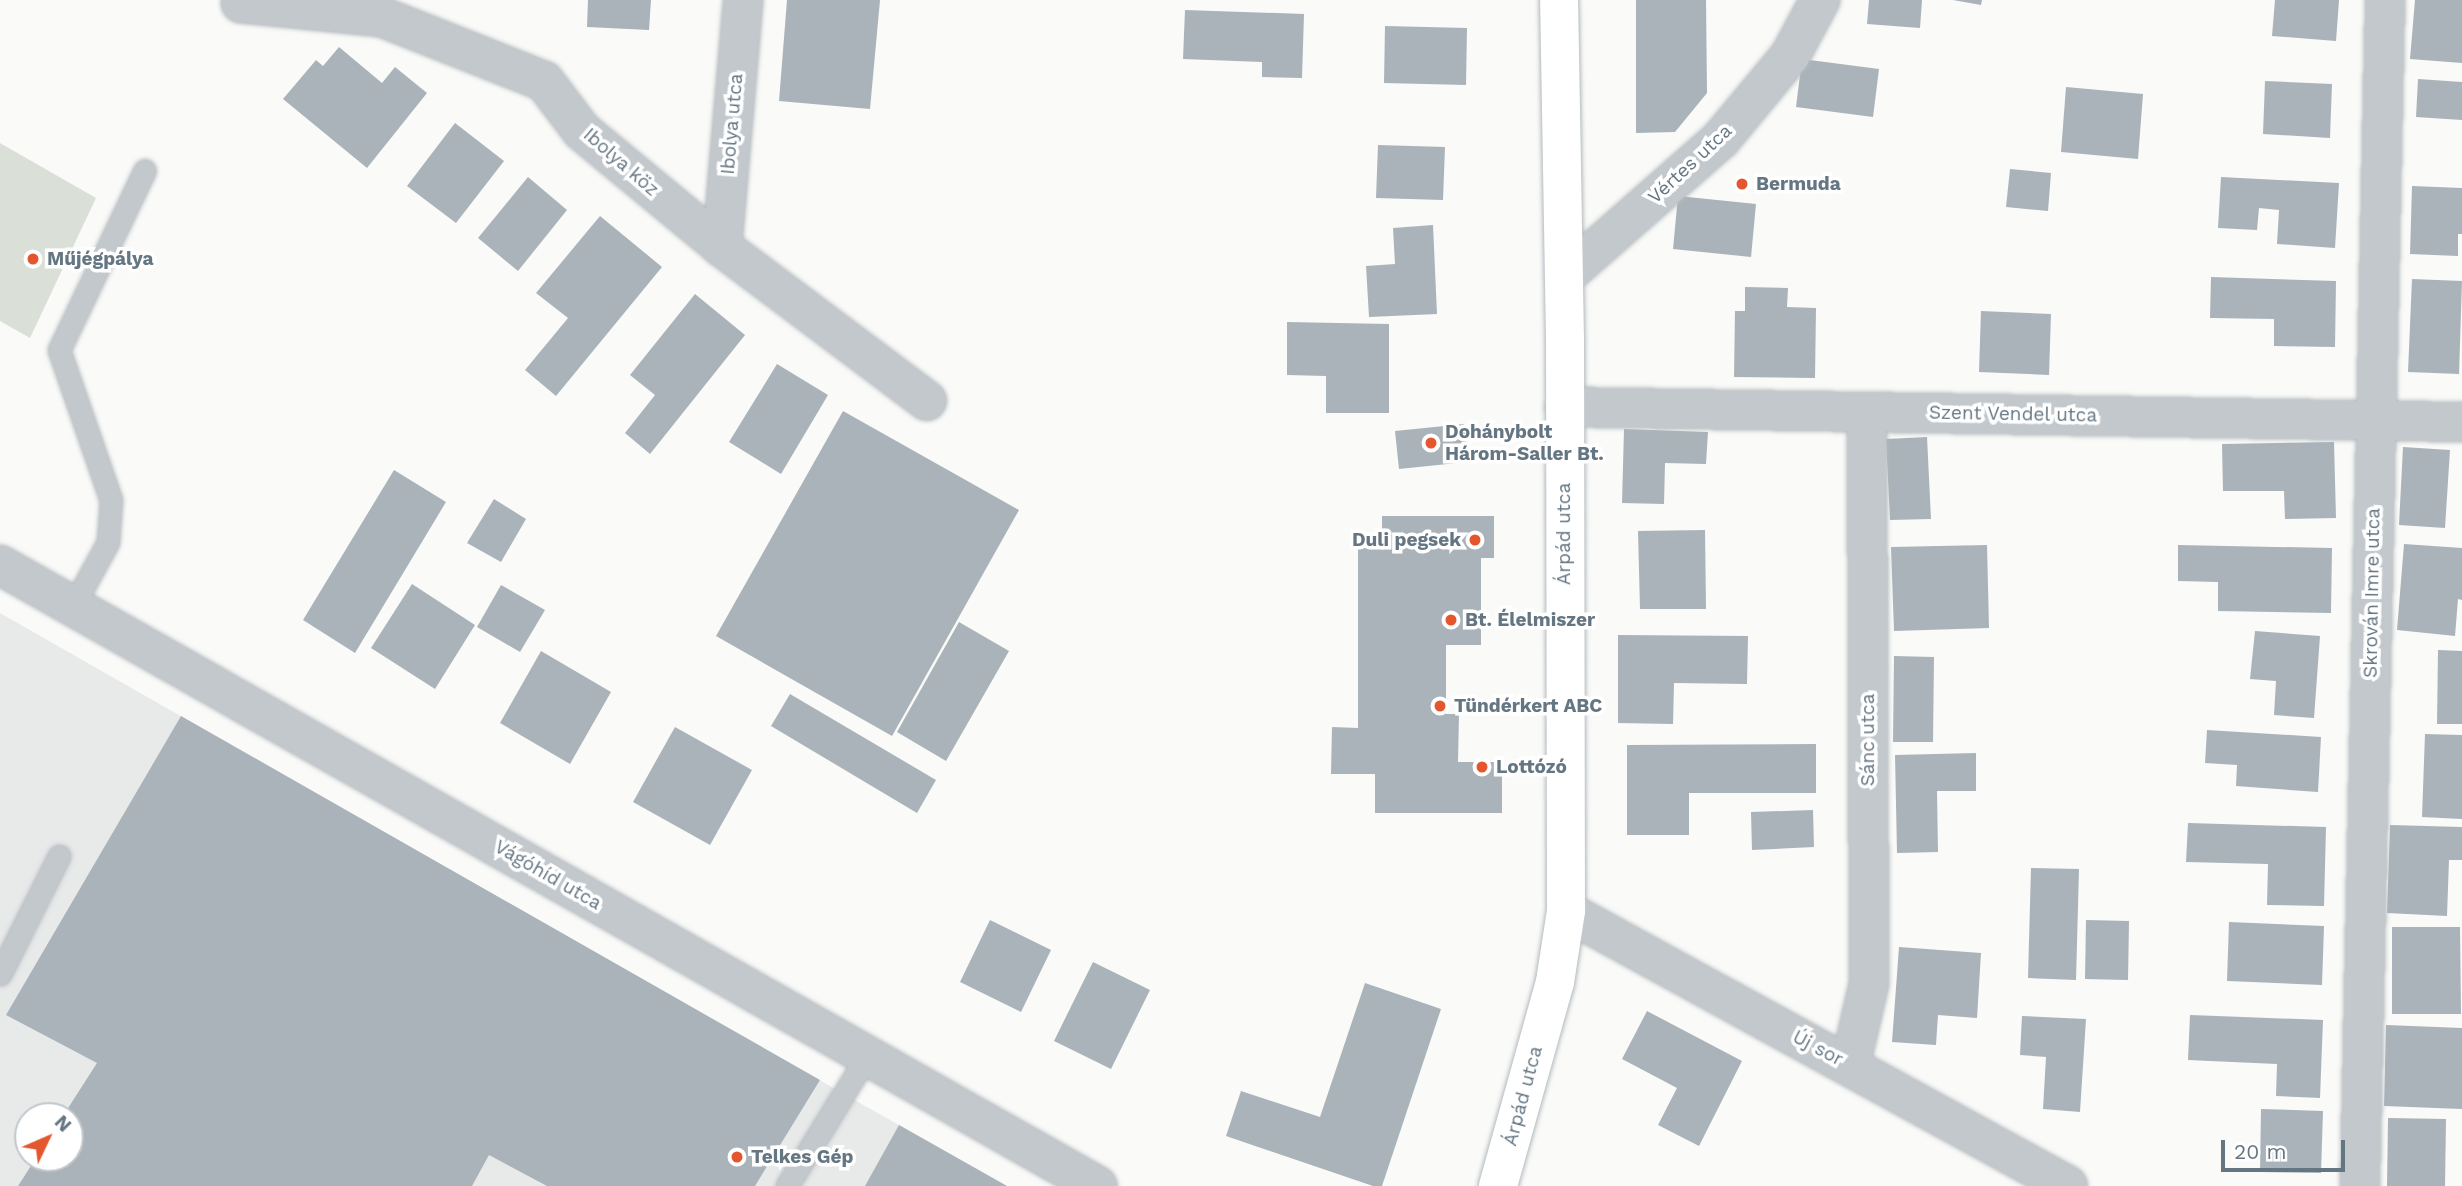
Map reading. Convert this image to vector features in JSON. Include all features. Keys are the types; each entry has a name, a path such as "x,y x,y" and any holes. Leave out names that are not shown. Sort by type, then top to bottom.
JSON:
{"street":[{"name":"Ibolya köz","path":"242,0 241,3 382,18 544,81 582,131 722,247 927,401"},
{"name":"Ibolya utca","path":"722,247 743,0"},
{"name":"Árpád utca","path":"1498,1186 1555,982 1566,911 1564,277 1559,0"},
{"name":"Vértes utca","path":"1564,277 1721,139 1790,56 1820,0"},
{"name":"Skrován Imre utca","path":"2360,1186 2385,0"},
{"name":"Szent Vendel utca","path":"1564,407 2462,422"},
{"name":"Sánc utca","path":"1850,1066 1869,984 1867,412"},
{"name":"Vágóhíd utca","path":"0,565 1097,1186"},
{"name":"Új sor","path":"1566,911 2068,1186"}],"lane":[{"path":"73,606 108,542 111,500 59,349 145,170"},
{"path":"0,974 59,856"},
{"path":"787,1186 867,1056"}],"shaded area":[{"name":"Műjégpálya","path":"0,143 96,198 30,338 0,321"},
{"path":"0,613 844,1094 1007,1186 0,1186"}],"building":[{"path":"588,0 651,0 649,30 587,27"},
{"path":"787,0 880,0 870,109 779,101"},
{"path":"1636,0 1706,0 1707,93 1675,132 1636,133"},
{"path":"1869,0 1922,0 1920,28 1867,24"},
{"path":"1953,0 1982,0 1981,5"},
{"path":"2275,0 2339,0 2336,41 2272,36"},
{"path":"2415,0 2462,0 2462,63 2410,59"},
{"path":"1185,10 1304,14 1302,78 1262,77 1262,62 1183,59"},
{"path":"1385,26 1467,28 1466,85 1384,83"},
{"path":"339,47 382,83 395,67 427,93 367,168 283,99 316,60 323,66"},
{"path":"1802,59 1879,69 1873,117 1796,107"},
{"path":"2418,79 2462,82 2462,120 2416,117"},
{"path":"2265,81 2332,84 2330,138 2263,134"},
{"path":"2066,87 2143,94 2138,159 2061,152"},
{"path":"455,123 504,161 456,223 407,186"},
{"path":"1378,145 1445,147 1443,200 1376,198"},
{"path":"2010,169 2051,173 2048,211 2006,207"},
{"path":"528,177 567,210 518,271 478,238"},
{"path":"2221,177 2339,183 2335,248 2277,244 2279,210 2259,208 2257,230 2218,228"},
{"path":"2412,186 2462,188 2462,234 2458,234 2458,256 2410,254"},
{"path":"1678,196 1756,204 1751,257 1673,249"},
{"path":"600,216 662,267 556,396 525,370 568,318 536,293"},
{"path":"1433,225 1437,314 1369,317 1366,266 1395,264 1393,228"},
{"path":"2211,277 2336,281 2335,347 2274,346 2274,319 2210,318"},
{"path":"2412,279 2462,281 2459,374 2408,372"},
{"path":"1745,287 1788,288 1787,307 1816,308 1815,378 1734,377 1735,311 1745,311"},
{"path":"695,294 745,335 650,454 625,433 655,395 630,375"},
{"path":"1981,311 2051,314 2049,375 1979,372"},
{"path":"1287,322 1389,324 1389,413 1326,413 1326,376 1287,375"},
{"path":"777,364 828,395 781,474 729,442"},
{"path":"843,411 1019,510 892,736 716,636"},
{"path":"1464,424 1467,462 1399,469 1395,431"},
{"path":"1624,429 1708,432 1706,464 1665,463 1664,504 1622,503"},
{"path":"1927,437 1931,519 1890,520 1886,439"},
{"path":"2334,442 2336,518 2285,519 2284,491 2223,491 2222,444"},
{"path":"2403,447 2450,450 2445,528 2399,525"},
{"path":"394,470 446,502 355,653 303,620"},
{"path":"494,499 526,519 501,562 467,543"},
{"path":"1382,516 1494,516 1494,558 1481,558 1481,645 1446,645 1446,714 1459,714 1458,762 1502,762 1502,813 1375,813 1375,774 1331,774 1332,727 1358,728 1358,548 1382,548"},
{"path":"1705,530 1706,609 1640,609 1638,531"},
{"path":"2404,544 2462,548 2462,600 2458,599 2455,636 2397,630"},
{"path":"1987,545 1989,628 1894,631 1891,547"},
{"path":"2178,545 2332,548 2331,613 2218,611 2218,582 2178,581"},
{"path":"412,584 475,625 435,689 371,648"},
{"path":"501,585 545,610 520,652 477,627"},
{"path":"959,622 1009,651 946,761 897,732"},
{"path":"2255,631 2320,636 2314,718 2274,715 2276,681 2250,679"},
{"path":"1618,635 1748,636 1747,684 1674,683 1673,724 1618,723"},
{"path":"2438,650 2462,651 2462,724 2437,724"},
{"path":"541,651 611,692 570,764 500,723"},
{"path":"1894,656 1934,657 1933,742 1893,742"},
{"path":"790,694 936,780 917,813 771,726"},
{"path":"181,716 820,1080 755,1186 547,1186 489,1155 472,1186 18,1186 27,1172 84,1172 84,1102 72,1102 97,1063 6,1015"},
{"path":"675,727 752,770 710,845 633,802"},
{"path":"2207,730 2321,737 2318,792 2236,786 2237,765 2205,763"},
{"path":"2425,734 2462,735 2462,819 2422,817"},
{"path":"1816,744 1816,793 1689,793 1689,835 1627,835 1627,745"},
{"path":"1976,753 1976,791 1937,791 1938,852 1897,853 1895,755"},
{"path":"1813,810 1814,847 1752,850 1751,812"},
{"path":"2188,823 2326,827 2324,906 2267,905 2268,864 2186,862"},
{"path":"2390,825 2462,827 2462,860 2449,860 2447,916 2387,913"},
{"path":"2031,868 2079,869 2076,980 2028,978"},
{"path":"990,920 1051,950 1021,1012 960,982"},
{"path":"2086,920 2129,921 2128,980 2085,979"},
{"path":"2229,922 2324,926 2322,985 2227,981"},
{"path":"2392,927 2460,927 2461,1014 2392,1014"},
{"path":"1899,947 1981,953 1977,1018 1938,1015 1936,1045 1892,1042"},
{"path":"1093,962 1150,990 1111,1069 1054,1041"},
{"path":"1365,983 1441,1009 1382,1186 1373,1186 1226,1136 1241,1091 1320,1117"},
{"path":"1647,1011 1742,1061 1699,1146 1658,1125 1677,1088 1622,1059"},
{"path":"2190,1015 2323,1020 2320,1098 2276,1096 2277,1064 2188,1060"},
{"path":"2022,1016 2086,1019 2080,1112 2043,1109 2046,1057 2020,1055"},
{"path":"2386,1025 2462,1028 2462,1109 2384,1106"},
{"path":"2261,1109 2323,1111 2321,1173 2260,1172"},
{"path":"2388,1118 2446,1119 2445,1186 2387,1186"},
{"path":"899,1125 1007,1186 865,1186"}],"place":[{"name":"Bermuda","path":"1742,184"},
{"name":"Műjégpálya","path":"33,259"},
{"name":"Dohánybolt Három-Saller Bt.","path":"1431,443"},
{"name":"Duli pegsek","path":"1475,540"},
{"name":"Bt. Élelmiszer","path":"1451,620"},
{"name":"Tündérkert ABC","path":"1440,706"},
{"name":"Lottózó","path":"1482,767"},
{"name":"Telkes Gép","path":"737,1157"}]}
